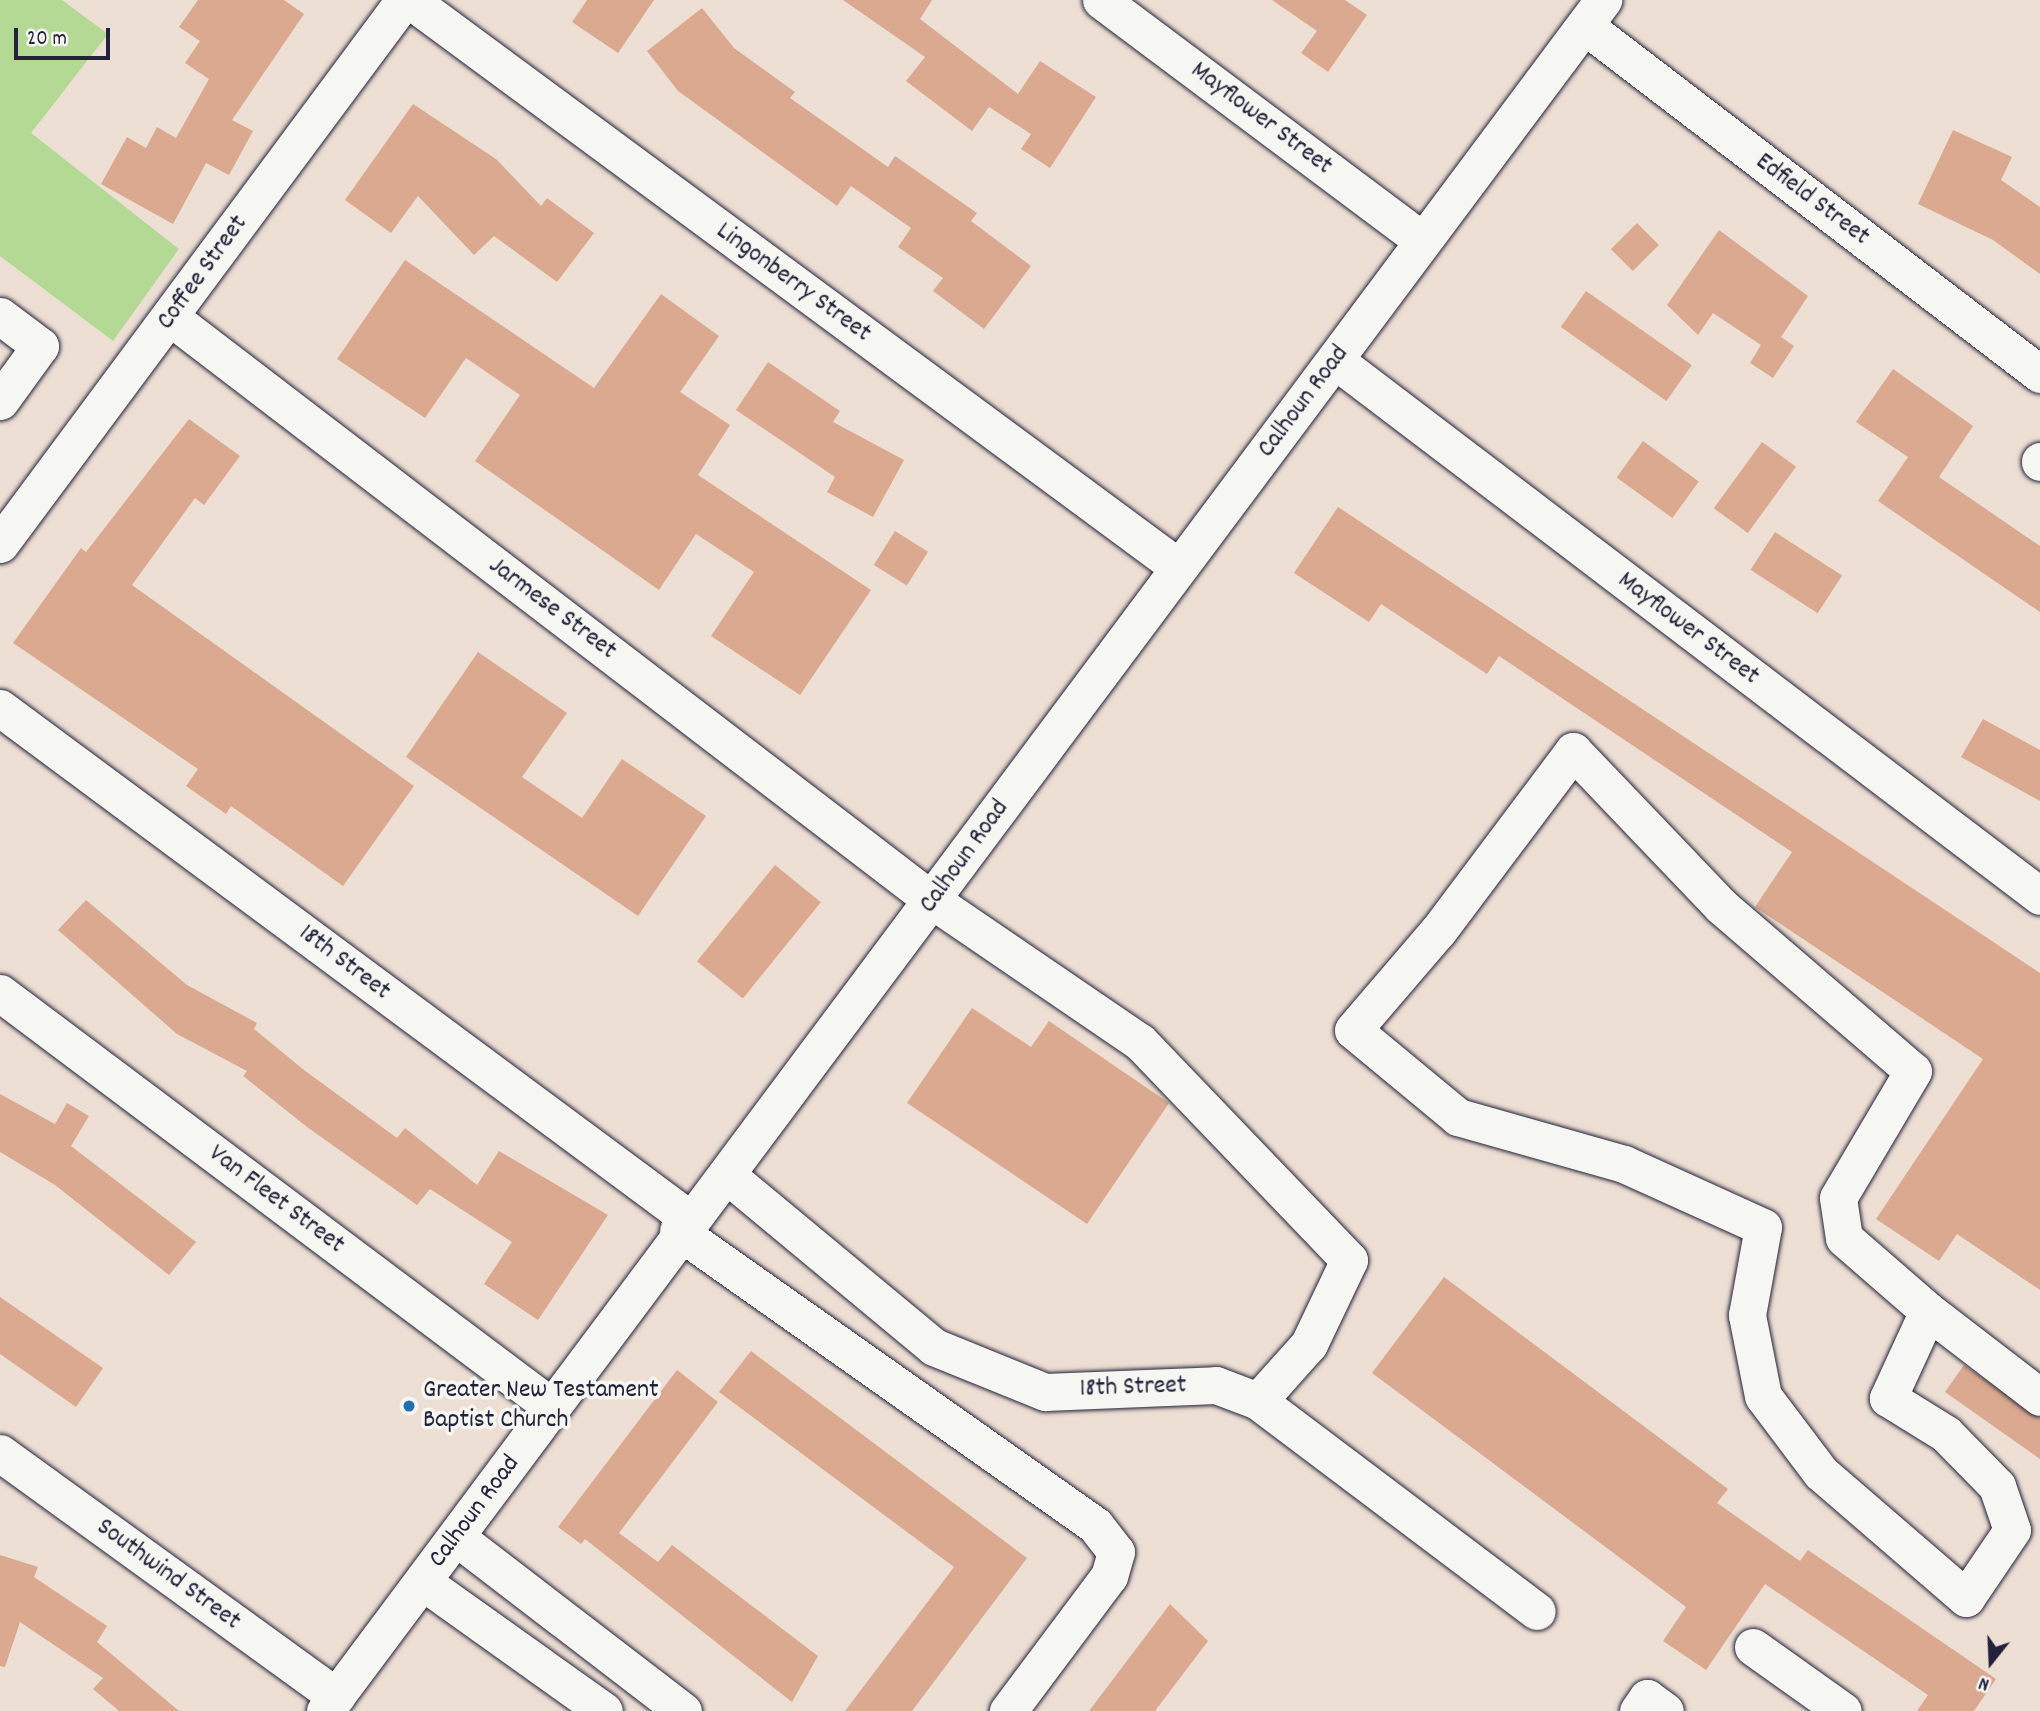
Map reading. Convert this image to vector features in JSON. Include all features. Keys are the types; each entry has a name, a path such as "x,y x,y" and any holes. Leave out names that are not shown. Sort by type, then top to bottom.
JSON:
{"street":[{"name":"Coffee Street","path":"0,544 404,0"},
{"name":"Lingonberry Street","path":"410,0 1177,566"},
{"name":"Mayflower Street","path":"1101,0 1420,239"},
{"name":"Calhoun Road","path":"330,1703 552,1407 683,1224 727,1175 933,901 1177,566 1336,361 1420,239 1594,13"},
{"name":"Edfield Street","path":"1594,13 2040,374"},
{"path":"0,316 40,346 0,401"},
{"name":"Jarmese Street","path":"170,317 933,901 1140,1042 1349,1259 1309,1344 1258,1401"},
{"name":"Mayflower Street","path":"1336,361 2040,896"},
{"name":"18th Street","path":"0,708 683,1224 1095,1525 1116,1552 1109,1576 1008,1711"},
{"path":"1928,1311 1888,1398 1946,1434 1997,1486 2012,1531 1966,1598 1821,1473 1763,1396 1747,1315 1763,1227 1624,1164 1458,1117 1353,1030 1438,931 1573,751 1721,906 1913,1071 1838,1198 1844,1238 1928,1311 2039,1394"},
{"name":"Van Fleet Street","path":"0,993 552,1407"},
{"name":"18th Street","path":"727,1175 934,1347 1045,1392 1216,1385 1258,1401 1536,1611"},
{"name":"Southwind Street","path":"0,1453 330,1703"},
{"path":"456,1537 683,1711"},
{"path":"423,1582 604,1711"},
{"path":"1753,1647 1843,1711"},
{"path":"1638,1711 1647,1698 1665,1711"}],"green space":[{"path":"0,0 62,0 108,34 31,133 179,249 113,341 0,256"}],"building":[{"path":"198,0 284,0 304,14 232,120 253,131 229,175 206,163 173,224 101,184 127,137 146,148 157,127 176,138 209,79 185,63 200,41 179,27"},
{"path":"587,0 654,0 618,53 572,22"},
{"path":"843,0 932,0 920,19 1018,94 1040,61 1096,97 1050,168 1021,149 1031,134 989,107 972,131 906,81 925,57"},
{"path":"1272,0 1345,0 1367,15 1328,72 1301,53 1317,31"},
{"path":"702,8 734,48 795,92 790,98 888,167 895,156 977,213 971,221 1031,266 984,329 933,291 943,278 898,247 911,228 851,186 837,206 678,91 647,51"},
{"path":"413,104 496,159 541,206 547,198 594,233 557,282 494,236 474,255 418,196 391,233 345,200"},
{"path":"1953,130 2012,157 2001,180 2040,207 2040,274 1993,240 1918,204"},
{"path":"1637,223 1659,245 1633,271 1611,249"},
{"path":"1719,230 1808,296 1781,337 1794,346 1773,378 1750,363 1761,345 1713,313 1698,335 1667,305"},
{"path":"405,260 594,388 661,294 719,336 680,392 730,425 698,475 871,590 800,695 711,636 754,572 696,534 659,590 475,461 520,395 466,358 425,418 337,359"},
{"path":"1586,291 1692,365 1666,401 1561,327"},
{"path":"768,362 840,411 833,422 904,460 873,517 827,492 835,477 736,410"},
{"path":"1893,369 1973,426 1939,477 2040,546 2040,612 1878,501 1908,457 1856,422"},
{"path":"189,419 240,456 204,505 195,498 132,585 414,786 343,886 231,806 226,814 186,786 198,769 13,643 81,548 86,552"},
{"path":"1643,441 1699,482 1672,518 1617,477"},
{"path":"1762,442 1796,467 1748,533 1714,508"},
{"path":"1338,507 2040,973 2040,1290 1957,1234 1939,1261 1876,1219 1983,1059 1755,907 1792,852 1499,656 1487,674 1381,604 1369,622 1294,573"},
{"path":"895,531 928,552 907,586 874,565"},
{"path":"1775,532 1842,576 1818,613 1750,570"},
{"path":"478,652 567,713 522,777 582,818 622,759 706,816 638,916 406,757"},
{"path":"1983,719 2040,750 2040,801 1961,757"},
{"path":"775,865 821,902 743,998 697,961"},
{"path":"86,900 187,985 257,1023 254,1029 304,1070 397,1138 405,1128 477,1185 499,1151 608,1215 538,1320 484,1284 512,1242 430,1189 417,1205 307,1127 243,1076 247,1071 177,1034 58,930"},
{"path":"972,1008 1031,1047 1049,1021 1169,1103 1087,1224 907,1103"},
{"path":"0,1094 55,1124 67,1103 89,1116 71,1146 196,1242 169,1275 55,1185 0,1152"},
{"path":"1444,1277 1728,1489 1717,1503 1800,1561 1808,1550 1996,1679 1974,1711 1917,1711 1928,1695 1765,1584 1706,1670 1663,1641 1686,1607 1372,1373"},
{"path":"0,1297 103,1368 76,1407 0,1354"},
{"path":"751,1351 1027,1558 912,1711 845,1711 954,1567 719,1392"},
{"path":"1964,1365 2040,1418 2040,1459 1945,1392"},
{"path":"677,1370 718,1402 619,1533 658,1562 672,1545 818,1656 792,1702 585,1539 581,1544 558,1527"},
{"path":"0,1555 38,1567 34,1577 107,1626 97,1642 179,1711 119,1711 93,1689 103,1678 20,1622 5,1667 0,1666"},
{"path":"1170,1604 1208,1641 1155,1711 1089,1711"}],"place":[{"name":"Greater New Testament Baptist Church","path":"409,1406"}]}
